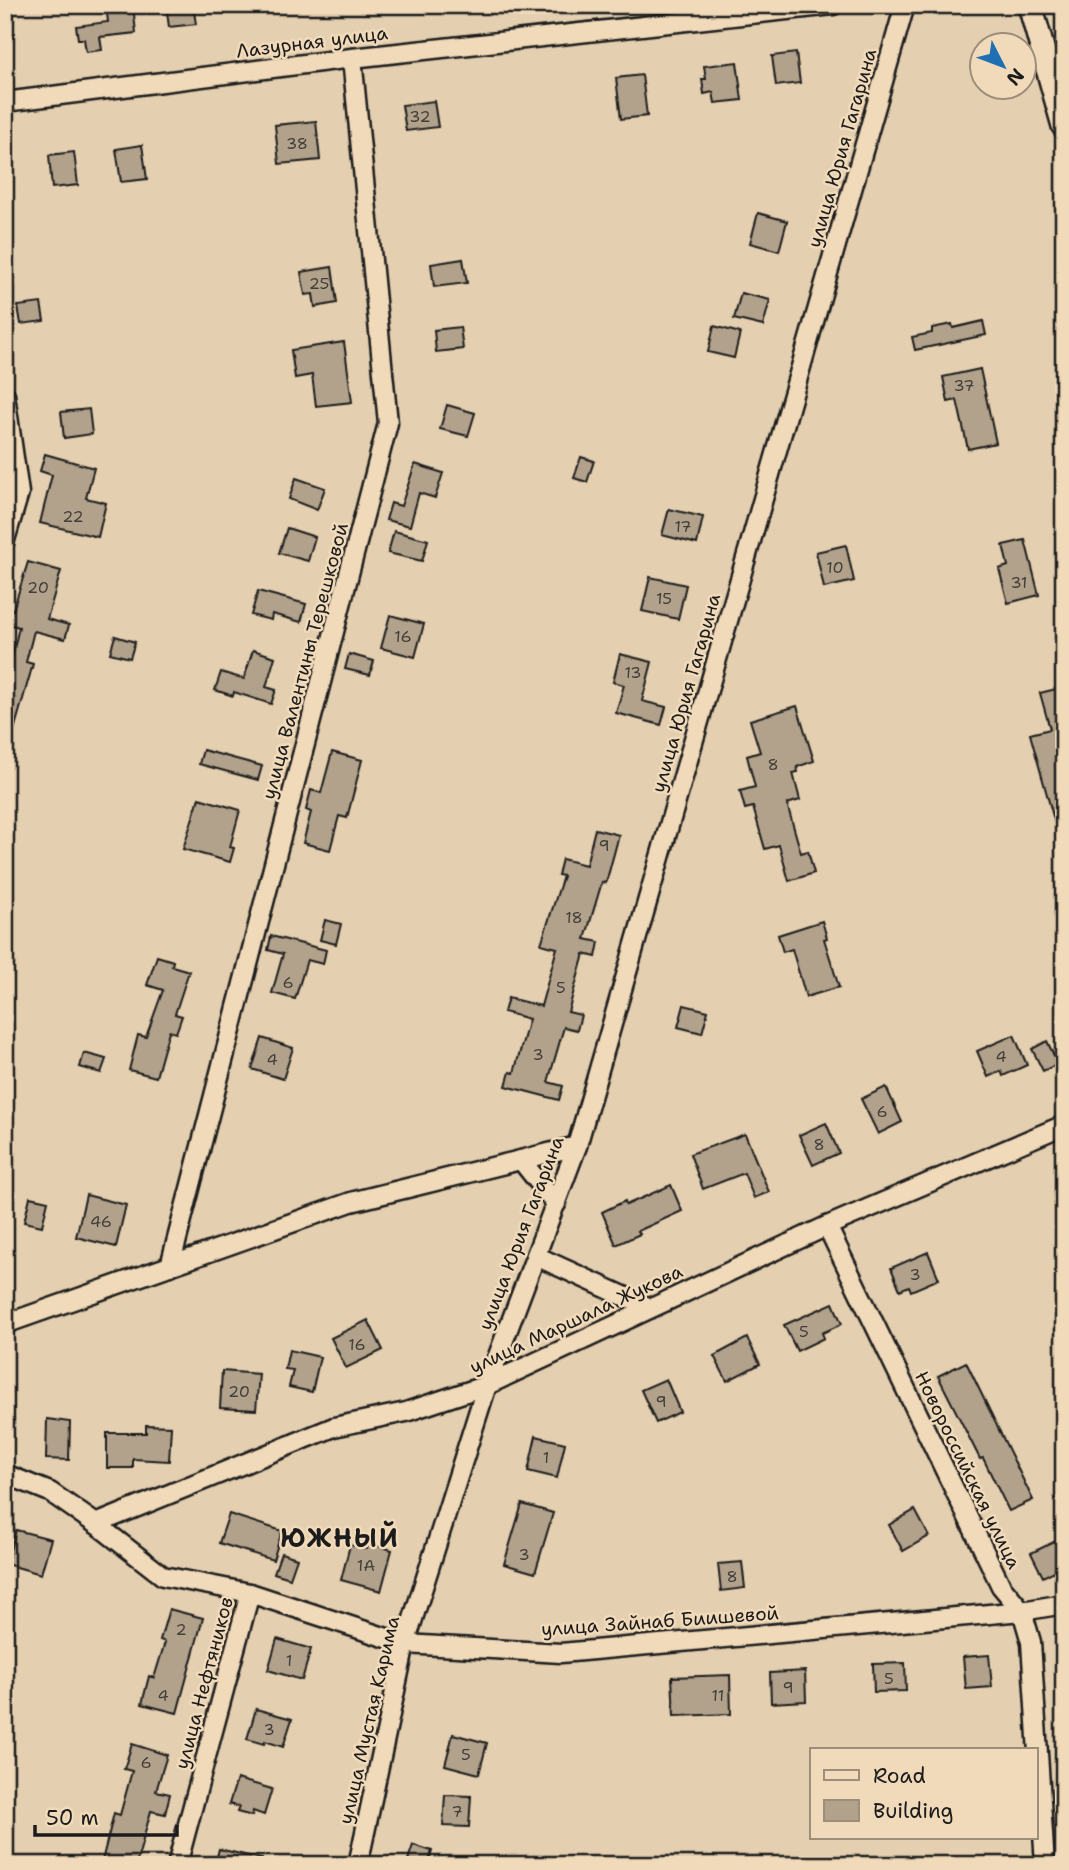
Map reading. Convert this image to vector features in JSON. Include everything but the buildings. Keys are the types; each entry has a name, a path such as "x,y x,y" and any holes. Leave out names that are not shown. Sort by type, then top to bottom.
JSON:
{"street":[{"name":"Лазурная улица","path":"5,102 352,58 833,5"},
{"name":"улица Юрия Гагарина","path":"487,1385 578,1146 905,5"},
{"path":"1030,5 1064,126"},
{"name":"улица Валентины Терешковой","path":"170,1266 388,423 352,58"},
{"path":"5,395 19,493 5,540"},
{"name":"улица Маршала Жукова","path":"96,1524 334,1427 406,1412 487,1385 827,1226 1064,1125"},
{"path":"5,1324 351,1202 578,1146"},
{"path":"521,1160 556,1204"},
{"name":"Новороссийская улица","path":"827,1226 1000,1586 1022,1611 1031,1642 1038,1748"},
{"path":"536,1256 650,1308"},
{"name":"улица Мустая Карима","path":"358,1865 405,1644 487,1385"},
{"name":"улица Зайнаб Биишевой","path":"5,1474 50,1492 163,1576 250,1593 405,1644 561,1653 1022,1611 1064,1604"},
{"name":"улица Нефтяников","path":"177,1865 250,1593"},
{"name":"Новороссийская улица","path":"1038,1754 1045,1865"}],"district":[{"name":"ЮЖНЫЙ","path":"340,1537"}]}
